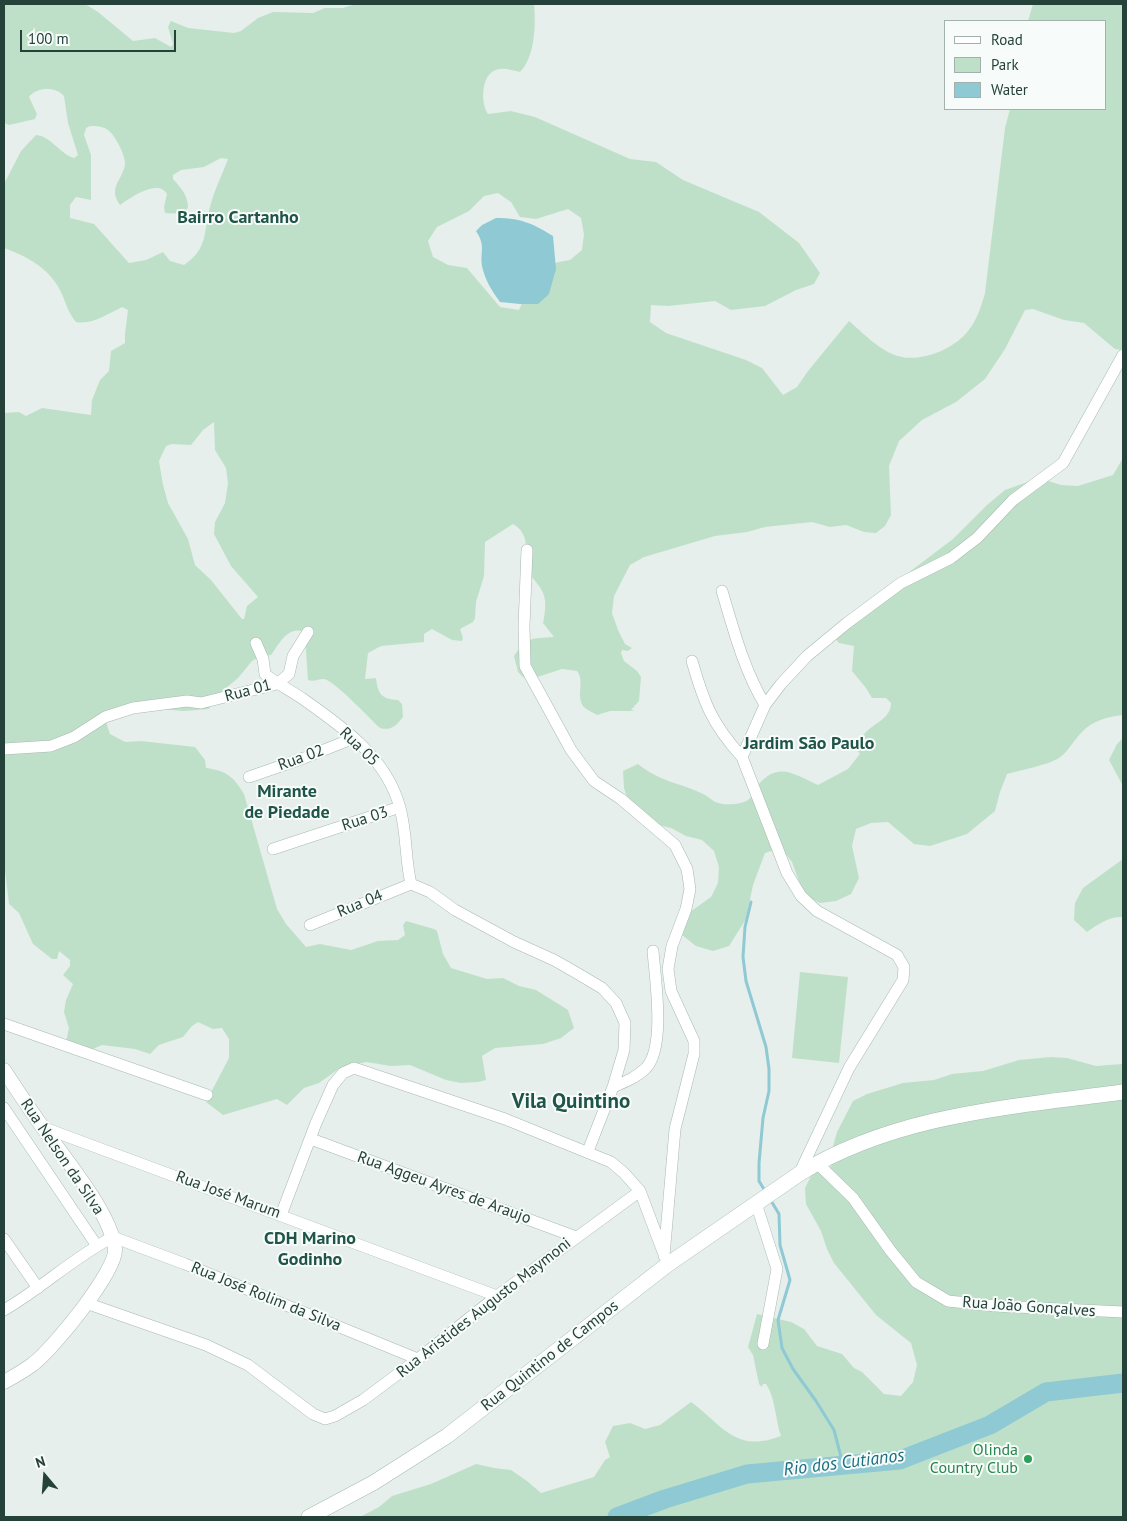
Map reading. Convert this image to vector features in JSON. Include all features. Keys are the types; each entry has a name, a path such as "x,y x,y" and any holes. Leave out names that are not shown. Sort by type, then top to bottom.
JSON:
{"main road":[{"name":"Rua Quintino de Campos","path":"309,1517 372,1483 447,1436 666,1260 817,1163 857,1145 913,1125 986,1111 1123,1092"}],"street":[{"path":"742,756 765,705 781,684 808,656 847,622 901,583 950,558 977,538 1013,500 1063,463 1123,355"},
{"path":"527,550 524,626 525,666 571,750 594,781 621,799 675,845 687,869 690,889 686,908 672,946 668,969 671,992 694,1041 694,1054 675,1128 666,1260"},
{"path":"722,592 745,667 765,705"},
{"name":"Rua 01","path":"4,749 51,746 74,738 105,718 133,708 187,701 201,703 277,684 289,674 293,656 308,632"},
{"name":"Rua 05","path":"256,643 263,659 265,674 277,684 302,698 354,738 371,753 387,776 400,807 406,865 411,884"},
{"path":"692,661 700,690 711,716 721,734 742,756 787,873 801,896 817,911 897,956 904,967 903,980 849,1068 799,1174"},
{"name":"Rua 02","path":"249,777 354,738"},
{"name":"Rua 03","path":"273,848 400,807"},
{"path":"411,884 430,892 455,910 514,942 554,960 602,988 616,1003 625,1023 624,1050 613,1087 588,1151"},
{"name":"Rua 04","path":"310,926 411,884"},
{"path":"613,1087 634,1077 648,1066 656,1046 658,1018 653,951"},
{"path":"4,1024 207,1095"},
{"path":"281,1215 316,1123 333,1085 342,1073 354,1068 505,1119 588,1151 611,1162 640,1191 666,1260"},
{"name":"Rua Nelson da Silva","path":"4,1070 42,1128 95,1200 113,1237 115,1252 110,1268 58,1340 33,1364 4,1382"},
{"path":"4,1108 97,1246"},
{"name":"Rua José Marum","path":"42,1128 497,1296"},
{"name":"Rua Aggeu Ayres de Araujo","path":"311,1139 576,1237"},
{"name":"Rua João Gonçalves","path":"817,1163 853,1198 916,1282 948,1301 996,1306 1123,1312"},
{"name":"Rua Aristides Augusto Maymoni","path":"86,1303 206,1345 240,1361 313,1414 325,1419 335,1416 363,1400 497,1296 640,1191"},
{"path":"758,1202 777,1269 763,1344"},
{"path":"4,1310 113,1237"},
{"name":"Rua José Rolim da Silva","path":"113,1237 186,1264 418,1359"},
{"path":"4,1239 38,1288"}],"green space":[{"path":"4,4 85,4 98,12 133,41 155,38 171,47 173,44 168,27 171,21 188,28 234,33 241,31 258,18 273,12 313,13 325,8 343,8 356,4 534,4 535,21 532,49 529,58 520,72 498,69 488,76 484,86 483,98 488,114 511,111 535,117 630,159 656,162 683,180 759,212 799,243 820,273 814,284 796,290 765,306 731,310 715,301 668,306 651,305 650,322 666,333 746,360 762,368 783,395 797,387 849,321 872,341 891,354 907,358 917,358 936,353 946,349 962,338 976,318 985,293 1005,128 1010,110 1107,110 1107,20 1028,20 1033,4 1123,4 1123,350 1115,349 1084,323 1064,320 1033,309 1025,310 1005,349 985,379 956,402 922,420 899,441 889,466 891,515 885,526 876,533 864,532 846,525 830,527 812,522 765,527 747,532 715,536 644,557 630,565 614,596 612,613 625,644 632,648 628,651 622,650 621,653 624,661 637,671 641,677 639,701 631,710 635,711 610,711 597,715 586,709 581,702 580,679 577,671 562,669 531,679 523,677 518,672 514,656 523,645 531,640 554,637 543,623 545,599 543,593 525,569 525,538 519,528 513,524 485,542 484,576 476,602 475,618 473,622 460,629 462,641 452,640 432,629 424,634 424,642 381,646 368,653 365,679 376,678 381,695 398,700 402,704 403,717 393,727 387,729 380,728 329,681 324,679 308,680 305,636 302,631 297,630 284,637 271,655 259,657 252,661 238,678 214,698 209,709 184,711 134,707 104,716 110,734 125,742 141,741 195,747 205,760 206,768 229,775 233,779 244,794 277,909 286,924 306,947 320,944 351,950 378,941 398,940 405,935 403,925 406,921 434,929 437,931 443,954 451,968 487,979 503,978 519,986 536,990 568,1010 574,1028 561,1038 543,1044 495,1048 482,1056 486,1080 478,1082 461,1083 446,1080 410,1065 391,1066 366,1062 340,1068 319,1083 304,1088 287,1105 277,1099 223,1115 206,1102 229,1058 229,1039 222,1028 213,1029 198,1022 183,1037 159,1045 150,1054 135,1049 102,1045 82,1054 66,1042 69,1028 64,1012 66,1000 73,984 63,975 70,966 70,960 59,951 57,959 52,959 33,944 19,913 9,904 4,862 4,413 19,412 26,416 42,408 91,415 92,400 100,380 109,371 111,351 125,343 128,310 122,307 106,316 88,322 76,322 50,275 28,259 4,248 4,184 21,151 36,135 46,138 69,156 74,158 78,155 68,123 64,96 58,91 50,89 32,94 29,97 37,114 35,119 9,125 4,123","holes":["98,126 109,131 115,138 125,161 115,189 120,205 144,191 157,188 167,194 164,207 165,213 183,211 188,208 187,199 173,179 173,175 181,170 204,167 221,158 228,159 212,201 204,239 198,252 184,265 170,261 163,252 146,260 129,263 94,224 70,218 70,205 76,197 91,200 91,155 84,135 86,128","498,193 511,202 520,217 536,219 568,209 581,218 584,234 582,250 570,260 554,263 525,296 519,310 500,307 467,268 448,265 433,257 428,241 437,227 469,211 484,196","214,422 215,450 226,468 228,483 225,503 215,522 214,534 231,566 258,597 247,606 244,619 242,619 211,580 195,565 188,539 168,503 159,461 166,446 172,444 191,445 203,430"]},
{"path":"1123,458 1123,715 1106,718 1086,728 1068,749 1054,761 1007,774 995,811 967,834 930,846 914,844 888,822 871,823 856,829 852,846 859,878 851,894 836,901 820,903 804,895 792,862 781,848 765,853 753,885 746,919 729,946 713,951 696,946 682,935 683,917 711,897 718,883 719,867 714,851 702,840 686,836 671,828 654,824 629,804 624,788 623,771 638,764 662,778 692,789 718,803 729,804 741,803 750,799 759,784 773,773 787,772 818,785 848,769 860,754 857,750 863,736 886,716 891,703 886,698 872,698 852,671 854,646 839,643 835,638 837,627 846,617 879,595 953,539 1005,490 1033,480 1045,480 1061,485 1078,486 1113,475"},
{"path":"1123,738 1123,786 1109,760 1117,744"},
{"path":"1123,859 1123,917 1109,919 1087,932 1074,920 1075,903 1083,888"},
{"path":"800,972 848,977 839,1063 792,1058"},
{"path":"1051,1057 1067,1058 1096,1066 1123,1064 1123,1517 360,1517 379,1507 392,1496 431,1484 476,1464 511,1470 541,1493 594,1477 605,1460 610,1457 605,1442 613,1426 630,1423 645,1429 660,1425 691,1402 723,1429 740,1439 764,1441 781,1436 772,1396 766,1384 763,1384 762,1387 759,1384 753,1355 748,1347 757,1314 791,1322 804,1329 817,1346 842,1354 854,1368 862,1372 884,1394 901,1396 913,1382 917,1365 911,1343 876,1315 834,1263 821,1231 806,1204 805,1188 813,1172 831,1167 832,1150 837,1132 853,1101 867,1094 903,1083 934,1080 952,1074 983,1071 1019,1060"}],"water":[{"path":"496,218 526,222 553,236 556,269 549,294 538,304 500,302 487,281 482,266 482,245 476,231 482,225"}],"waterway":[{"path":"751,902 745,927 743,957 746,981 766,1047 769,1069 769,1091 763,1118 759,1163 759,1181 765,1191"},
{"path":"770,1199 779,1214 780,1245 790,1280 778,1320 782,1348 793,1369 834,1430 841,1457 841,1466"},
{"name":"Rio dos Cutianos","path":"617,1517 665,1499 747,1474 900,1460 990,1425 1046,1392 1123,1383"}],"place":[{"name":"Olinda Country Club","path":"1028,1459"}],"district":[{"name":"Bairro Cartanho","path":"238,218"},
{"name":"Jardim São Paulo","path":"809,744"},
{"name":"Mirante de Piedade","path":"287,802"},
{"name":"Vila Quintino","path":"571,1102"},
{"name":"CDH Marino Godinho","path":"310,1249"}]}
